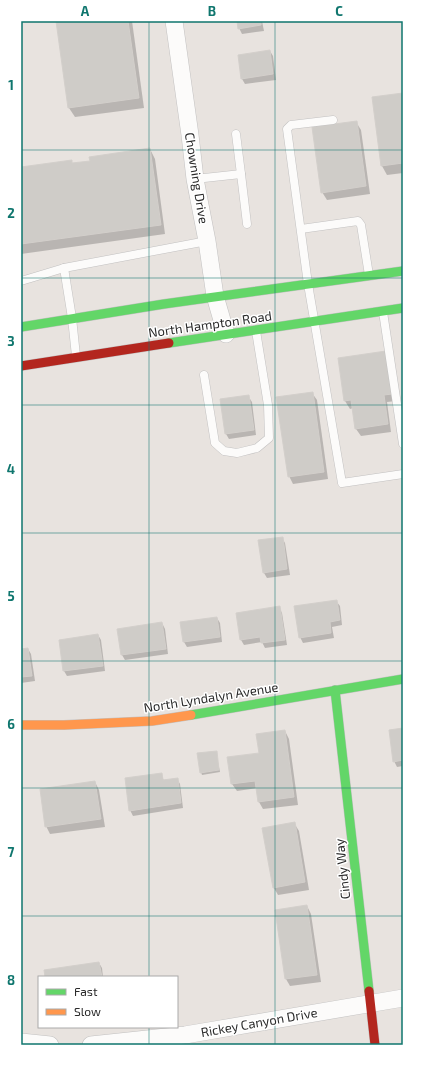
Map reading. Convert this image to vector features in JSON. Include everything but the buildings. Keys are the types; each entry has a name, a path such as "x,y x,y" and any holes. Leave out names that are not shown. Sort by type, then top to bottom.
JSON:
{"main road":[{"name":"North Hampton Road","path":"21,327 215,296 403,271"},
{"name":"North Hampton Road","path":"21,366 403,308"},
{"name":"North Lyndalyn Avenue","path":"21,725 64,725 152,721 403,679"},
{"name":"Cindy Way","path":"335,690 369,1003 375,1045"}],"street":[{"name":"Chowning Drive","path":"174,21 195,179 215,296 226,334"},
{"name":"Rickey Canyon Drive","path":"91,1045 185,1035 403,998"},
{"path":"21,1042 50,1045"}],"lane":[{"path":"333,120 291,125 287,129 308,284 342,483 403,474"},
{"path":"236,134 247,224"},
{"path":"195,179 241,174"},
{"path":"301,230 358,222 361,225 369,276"},
{"path":"21,281 64,268 206,240"},
{"path":"64,268 72,318 76,358"},
{"path":"383,311 402,428 403,444"},
{"path":"204,375 215,443 224,451 237,453 257,448 269,438 268,405 256,330"}],"traffic: fast":[{"path":"21,327 164,304 403,271"},
{"path":"169,343 403,308"},
{"path":"191,715 403,679"},
{"path":"335,690 369,991"}],"traffic: slow":[{"path":"21,725 64,725 152,721 191,715"}],"traffic: jam":[{"path":"21,366 169,343"},
{"path":"369,991 375,1045"}]}
